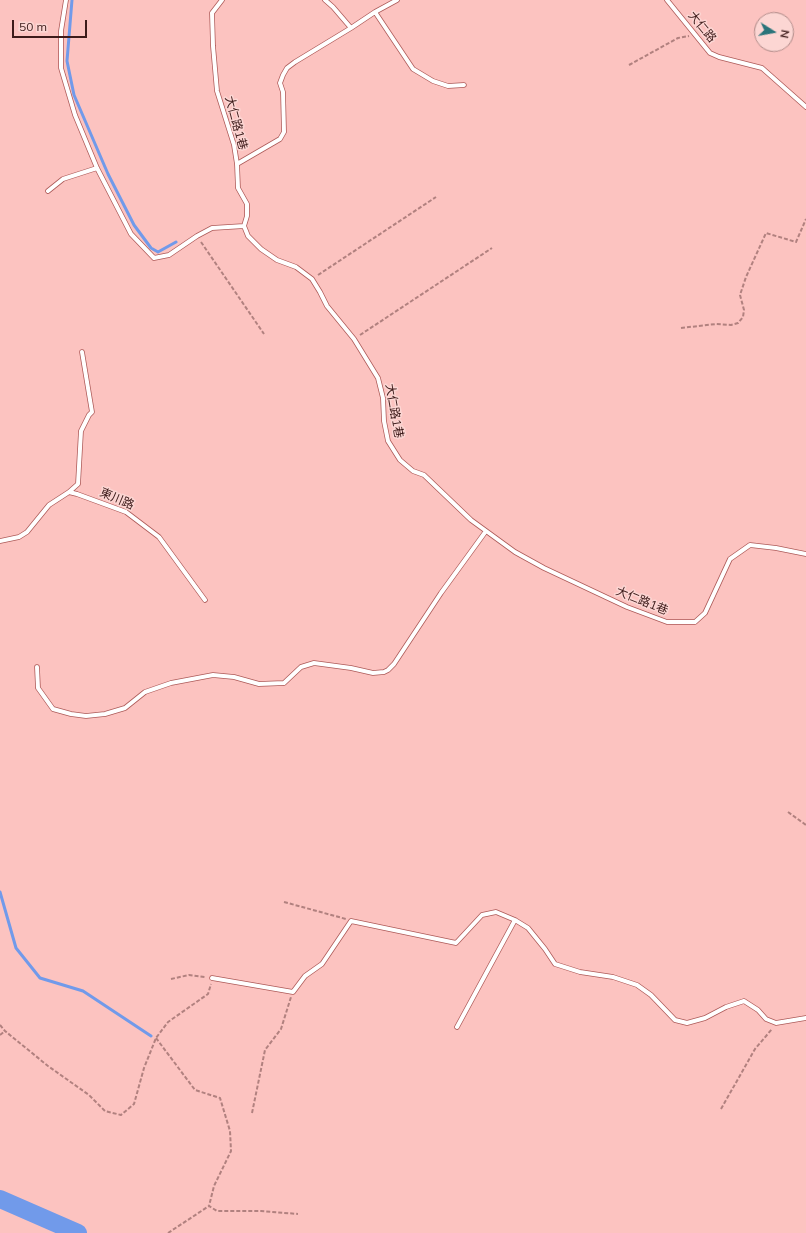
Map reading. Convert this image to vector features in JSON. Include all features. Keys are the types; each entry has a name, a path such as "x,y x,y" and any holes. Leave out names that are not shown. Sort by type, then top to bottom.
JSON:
{"lane":[{"path":"66,0 61,31 60,68 75,115 97,168 131,234 154,258 169,255 197,236 212,228 244,226"},
{"name":"大仁路1巷","path":"222,0 212,13 217,91 234,145 237,164 238,188 247,204 247,216 244,226 248,236 261,249 277,260 296,267 312,280 327,306 354,339 378,378 383,398 384,421 388,441 400,460 413,471 424,475 471,520 515,552 544,568 627,608 667,622 695,622 705,613 730,558 750,545 806,554"},
{"path":"325,0 351,28"},
{"path":"237,164 280,139 284,132 282,92 280,83 287,68 375,12 397,0"},
{"name":"大仁路","path":"667,0 710,53 719,57 762,68 806,107"},
{"path":"375,12 413,69 433,81 448,86 464,85"},
{"path":"48,191 63,179 97,168"},
{"path":"0,541 19,537 27,532 49,505 69,492 78,484 81,431 89,414 92,412 82,352"},
{"name":"東川路","path":"69,492 126,512 137,519 159,537 205,600"},
{"path":"37,667 38,688 53,709 86,716 105,714 125,708 145,692 171,683 213,675 234,677 259,684 284,683 301,667 314,663 351,668 373,673 384,672 394,664 441,593 486,531"},
{"path":"212,978 293,992 305,976 322,964 350,921 456,943 482,915 496,912 515,920 528,928 555,964 580,972 613,977 637,985 651,995 675,1020 687,1023 705,1018 726,1006 744,1001 758,1010 766,1018 776,1023 806,1018"},
{"path":"457,1027 515,920"}],"path":[{"path":"628,65 678,38 695,35"},
{"path":"312,280 436,197"},
{"path":"681,328 716,324 738,324 744,310 740,295 746,277 766,233 796,242 806,219"},
{"path":"197,236 264,334"},
{"path":"354,339 492,248"},
{"path":"788,812 806,826"},
{"path":"284,902 350,921"},
{"path":"0,1025 5,1031 48,1066 89,1095 105,1111 121,1115 134,1104 144,1068 156,1038 168,1022 208,994 212,978 189,975 171,979"},
{"path":"252,1113 265,1050 281,1029 293,992"},
{"path":"721,1109 755,1049 776,1023"},
{"path":"0,1035 5,1031"},
{"path":"156,1038 195,1090 220,1098 230,1131 231,1151 214,1186 209,1206 168,1233"},
{"path":"209,1206 217,1211 262,1211 298,1214"}],"waterway":[{"path":"72,0 67,61 74,95 108,174 134,225 151,248 158,252 176,242"},
{"path":"0,892 16,948 40,978 83,991 151,1036"},
{"path":"0,1199 78,1233"}]}
